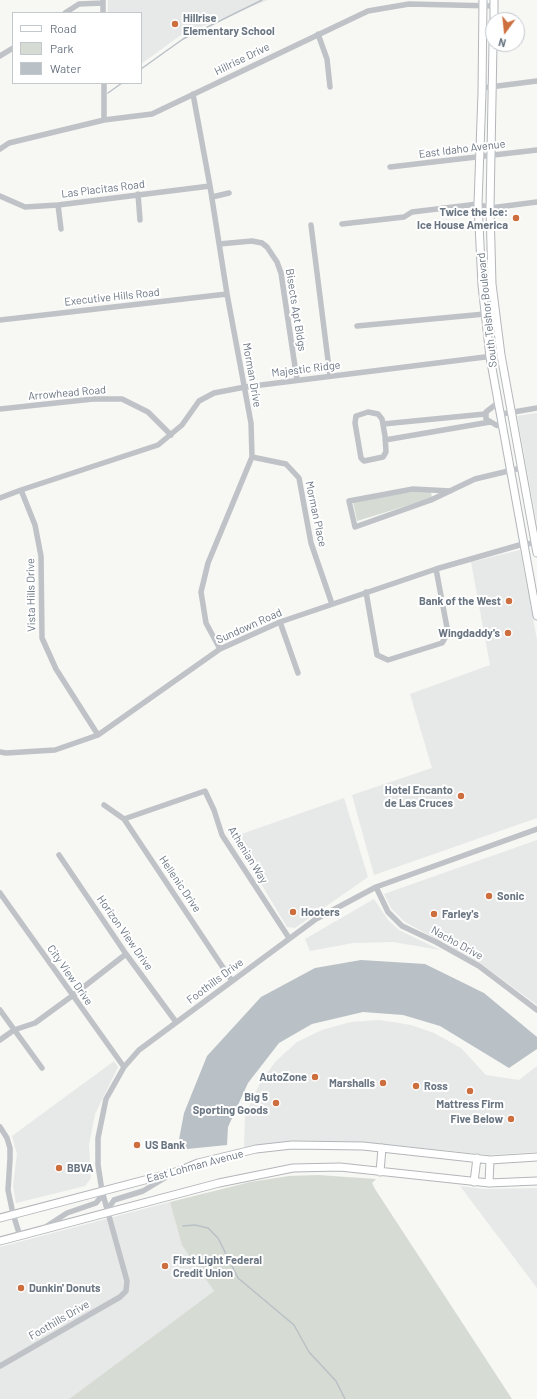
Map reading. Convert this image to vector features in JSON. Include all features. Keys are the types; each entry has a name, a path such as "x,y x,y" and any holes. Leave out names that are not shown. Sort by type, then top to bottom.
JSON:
{"main road":[{"name":"South Telshor Boulevard","path":"483,3 478,204 482,285 490,357 502,414 523,544 537,616"},
{"name":"South Telshor Boulevard","path":"493,52 490,208 492,284 501,355 536,540 537,553"},
{"name":"East Lohman Avenue","path":"0,1218 179,1170 198,1163 256,1149 292,1145 363,1146 490,1160 537,1157"},
{"path":"380,1172 382,1148"},
{"path":"474,1182 476,1158"},
{"path":"489,1183 490,1160"},
{"name":"East Lohman Avenue","path":"0,1241 219,1183 293,1168 340,1168 489,1183 537,1181"}],"street":[{"path":"67,12 79,4 103,2 104,12"},
{"name":"Hillrise Drive","path":"0,149 8,143 104,120 152,114 368,11 409,4 494,3"},
{"path":"318,34 327,59 330,87"},
{"path":"0,56 12,49"},
{"path":"482,88 537,81"},
{"path":"104,84 104,120"},
{"name":"Morman Drive","path":"193,94 210,186 227,294 251,423 252,457 208,563 201,592 206,623 220,649"},
{"name":"East Idaho Avenue","path":"390,168 537,150"},
{"name":"Las Placitas Road","path":"0,196 25,207 58,205 210,186"},
{"path":"138,194 140,220"},
{"path":"212,198 229,194"},
{"path":"342,224 404,217 412,212 478,204 490,208 537,202"},
{"path":"58,205 61,229"},
{"path":"312,225 330,376"},
{"name":"Bisects Apt Bldgs","path":"219,244 252,242 262,243 267,247 277,262 281,273 297,380"},
{"name":"Executive Hills Road","path":"0,320 227,294"},
{"path":"357,326 485,314"},
{"name":"Majestic Ridge","path":"0,498 20,490 158,445 182,425 199,400 214,393 297,380 501,355"},
{"name":"Arrowhead Road","path":"0,409 93,398 122,399 148,412 171,435"},
{"path":"383,424 485,414 491,407 499,402"},
{"path":"502,414 537,408"},
{"path":"368,412 378,414 382,419 386,440 386,452 383,457 364,460 361,458 355,423 356,416 368,412"},
{"path":"485,414 486,419 490,422 504,427"},
{"path":"386,440 490,422"},
{"name":"Morman Place","path":"252,457 286,464 299,478 311,543 332,604"},
{"path":"450,491 413,489 349,501 355,527 431,500 475,480 522,468"},
{"name":"Vista Hills Drive","path":"20,490 35,525 41,556 42,638 56,669 98,735"},
{"name":"Sundown Road","path":"0,752 6,753 55,750 98,735 220,649 280,622 436,569 536,540"},
{"path":"366,592 377,655 388,660 442,643 448,633 436,569"},
{"path":"280,622 298,673"},
{"name":"Athenian Way","path":"124,819 205,791 214,810 222,835 289,938"},
{"name":"Hellenic Drive","path":"104,805 124,819 232,981"},
{"name":"Foothills Drive","path":"0,1366 129,1292 102,1191 98,1165 98,1138 106,1099 124,1067 139,1050 316,919 376,887 537,829"},
{"name":"Horizon View Drive","path":"59,855 126,954 176,1022"},
{"name":"Nacho Drive","path":"376,887 388,912 402,926 436,942 479,966 537,1010"},
{"name":"City View Drive","path":"0,893 124,1067"},
{"path":"0,1040 14,1030 35,1023 126,954"},
{"path":"0,1010 42,1068"},
{"path":"0,1127 7,1138 10,1148 8,1186 13,1214 20,1236"},
{"path":"109,1213 110,1206 114,1200 143,1191 179,1170"},
{"path":"37,1232 67,1213 96,1203 100,1198 102,1191"}],"shaded area":[{"name":"Hillrise Elementary School","path":"108,0 268,0 181,35 142,63 142,12 108,12"},
{"path":"537,413 537,524 517,416"},
{"path":"520,550 537,640 537,818 374,875 352,795 432,768 410,694 490,665 471,562"},
{"path":"344,798 368,877 295,928 287,927 233,837"},
{"path":"537,840 537,1005 480,963 405,922 391,908 384,894"},
{"path":"374,899 388,920 399,930 440,950 393,942 353,943 310,951 305,939"},
{"path":"379,1020 411,1025 434,1033 461,1048 486,1075 519,1080 537,1066 537,1152 489,1155 363,1142 279,1143 244,1147 245,1115 259,1085 275,1062 297,1042 322,1030 351,1022"},
{"path":"114,1061 118,1067 95,1114 89,1145 91,1178 85,1186 16,1203 13,1186 17,1154 12,1136"},
{"path":"460,1186 484,1189 537,1188 537,1288"},
{"path":"170,1202 186,1249 214,1291 69,1399 0,1399 0,1247"}],"green space":[{"path":"418,491 431,492 432,498 357,521 353,502"},
{"path":"318,1175 376,1179 372,1183 375,1189 512,1399 69,1399 214,1291 182,1245 170,1202 250,1182 289,1176"}],"water":[{"path":"361,960 425,964 484,993 537,1037 537,1049 509,1068 440,1026 403,1015 363,1012 312,1024 279,1043 248,1083 228,1127 227,1145 177,1150 184,1113 207,1056 261,997 315,968"}],"waterway":[{"path":"142,68 183,39 262,0"},
{"path":"108,93 121,84"},
{"path":"183,1226 195,1225 208,1228 218,1238 238,1278 294,1325 309,1352 336,1381 345,1399"}],"place":[{"name":"Hillrise Elementary School","path":"175,24"},
{"name":"Twice the Ice: Ice House America","path":"516,218"},
{"name":"Bank of the West","path":"509,601"},
{"name":"Wingdaddy's","path":"508,633"},
{"name":"Hotel Encanto de Las Cruces","path":"461,796"},
{"name":"Sonic","path":"489,896"},
{"name":"Hooters","path":"293,912"},
{"name":"Farley's","path":"434,914"},
{"name":"AutoZone","path":"315,1077"},
{"name":"Marshalls","path":"383,1083"},
{"name":"Ross","path":"416,1086"},
{"name":"Mattress Firm","path":"470,1091"},
{"name":"Big 5 Sporting Goods","path":"276,1103"},
{"name":"Five Below","path":"511,1119"},
{"name":"US Bank","path":"137,1145"},
{"name":"BBVA","path":"59,1168"},
{"name":"First Light Federal Credit Union","path":"165,1266"},
{"name":"Dunkin' Donuts","path":"21,1288"}]}
